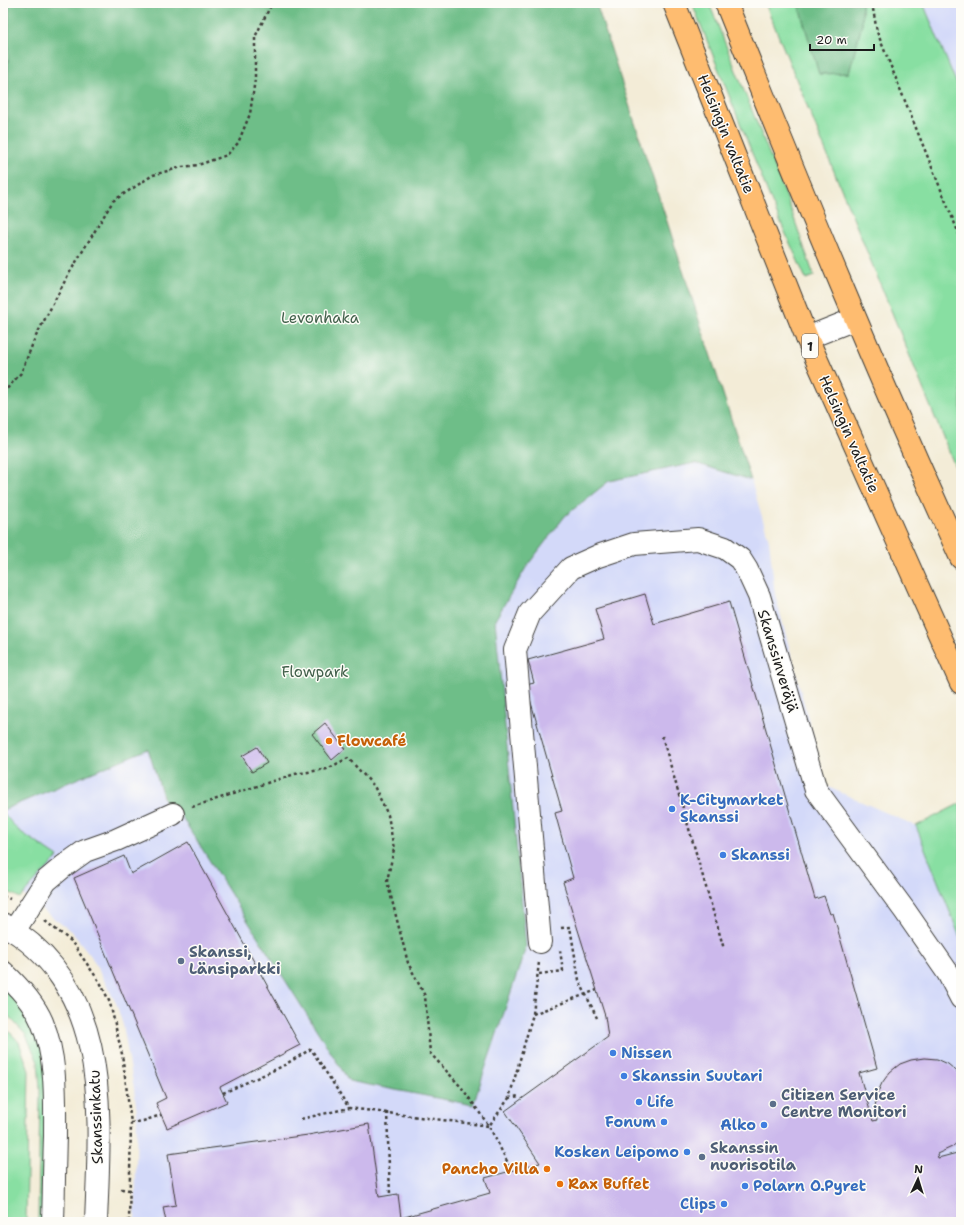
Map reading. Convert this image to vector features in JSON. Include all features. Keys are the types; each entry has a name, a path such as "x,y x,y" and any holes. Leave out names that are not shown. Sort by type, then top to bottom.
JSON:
{"highway":[{"name":"Helsingin valtatie","path":"674,3 807,338 961,683"},
{"path":"726,3 808,209 914,456 961,558"}],"street":[{"path":"807,338 856,319"},
{"name":"Skanssinveräjä","path":"553,941 515,650 530,613 571,568 598,556 634,544 698,539 725,548 740,559 747,570 759,596 816,790 948,973 961,998"},
{"path":"8,928 46,881 85,851 116,840 173,814"},
{"name":"Skanssinkatu","path":"8,928 44,956 57,972 74,997 90,1040 97,1077 98,1103 96,1222"},
{"path":"3,972 16,984 42,1021 51,1052 55,1092 53,1222"}],"path":[{"path":"3,393 21,373 35,338 67,277 113,201 153,175 182,167 198,165 227,155 238,143 250,114 255,79 255,37 272,3"},
{"path":"872,3 877,32 961,238"},
{"path":"662,736 724,949"},
{"path":"173,814 205,802 295,774 327,769 348,758 374,786 388,815 394,849 388,881 408,963 425,996 430,1053 462,1088 489,1126 512,1170"},
{"path":"489,1126 509,1098 533,1014 539,974 553,941 561,928 570,927 579,980 584,994 597,1018"},
{"path":"539,974 563,971 553,941"},
{"path":"533,1014 597,990"},
{"path":"223,1093 281,1067 311,1049 349,1108"},
{"path":"509,1098 520,1096"},
{"path":"301,1119 349,1108 489,1126"},
{"path":"387,1112 390,1195"},
{"path":"131,1122 143,1121 161,1115"},
{"path":"121,1189 130,1190"}],"shaded area":[{"path":"923,3 961,3 961,94"},
{"name":"Skanssi","path":"695,463 751,480 769,540 775,594 826,786 916,826 961,940 961,1222 135,1222 137,1112 123,1025 116,1003 91,956 72,932 15,889 3,885 3,810 148,749 166,809 175,805 349,1081 526,947 494,620 527,566 565,516 609,481"}],"green space":[{"path":"3,3 9,3 3,586"},
{"name":"Levonhaka","path":"9,3 596,3 751,480 695,463 609,481 565,516 527,566 495,620 526,947 473,1105 349,1081 175,806 167,809 148,749 3,810 3,586"},
{"path":"692,3 709,3 787,198 814,276 806,279 772,203"},
{"path":"765,3 798,3 819,74 849,73 862,24 862,3 923,3 961,94 961,481"},
{"path":"798,3 862,3 862,24 849,73 819,74"},
{"path":"961,803 961,940 916,826"},
{"path":"3,813 18,830 58,857 20,898 3,889"},
{"path":"3,987 16,999 37,1031 47,1062 48,1222 38,1222 40,1089 38,1062 26,1035 3,1010"},
{"path":"3,1025 19,1042 29,1071 26,1222 3,1222"}],"building":[{"path":"645,594 654,624 729,602 815,899 824,896 830,914 833,913 877,1068 859,1073 873,1121 877,1120 875,1107 877,1094 882,1083 890,1072 900,1064 911,1060 924,1058 937,1059 948,1064 961,1075 961,1139 952,1147 937,1154 938,1158 961,1152 961,1222 166,1222 163,1207 176,1205 168,1154 308,1135 369,1124 379,1197 398,1194 401,1218 490,1193 485,1178 540,1163 505,1111 608,1037 605,1016 563,882 573,878 555,813 562,811 526,685 534,683 528,660 604,639 595,609"},
{"name":"Flowcafé","path":"325,723 345,749 332,760 312,734"},
{"path":"257,747 267,763 252,772 242,756"},
{"name":"Skanssi, Länsiparkki","path":"188,842 300,1045 220,1087 227,1102 167,1128 156,1103 166,1098 74,878 124,856 131,874"}],"place":[{"name":"Flowcafé","path":"329,741"},
{"name":"K-Citymarket Skanssi","path":"672,809"},
{"name":"Skanssi","path":"723,855"},
{"name":"Skanssi, Länsiparkki","path":"181,961"},
{"name":"Nissen","path":"613,1053"},
{"name":"Skanssin Suutari","path":"624,1076"},
{"name":"Life","path":"639,1102"},
{"name":"Citizen Service Centre Monitori","path":"773,1104"},
{"name":"Fonum","path":"664,1122"},
{"name":"Alko","path":"764,1125"},
{"name":"Kosken Leipomo","path":"687,1152"},
{"name":"Skanssin nuorisotila","path":"702,1157"},
{"name":"Pancho Villa","path":"547,1169"},
{"name":"Rax Buffet","path":"560,1184"},
{"name":"Polarn O.Pyret","path":"745,1186"},
{"name":"Clips","path":"724,1204"}],"park label":[{"name":"Flowpark","path":"315,672"}]}
